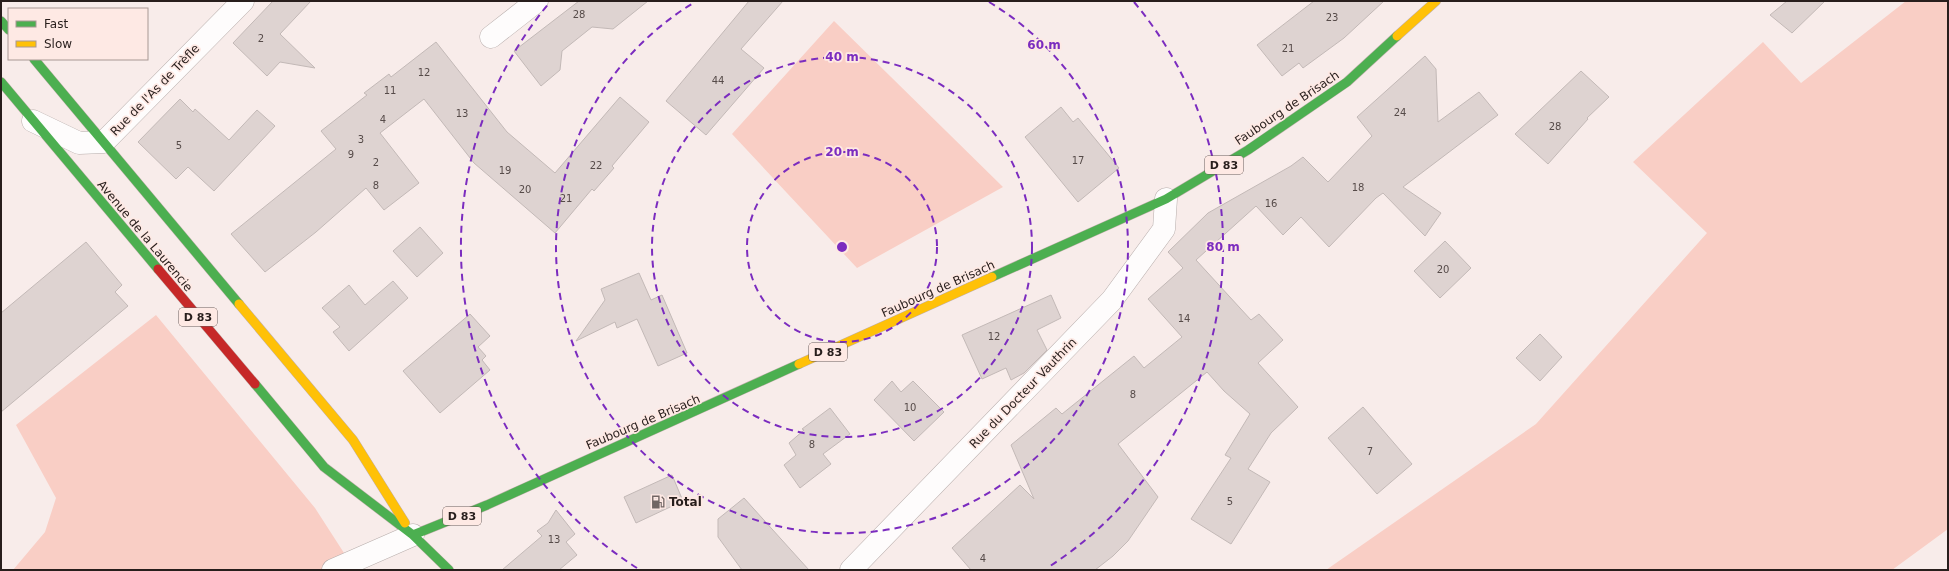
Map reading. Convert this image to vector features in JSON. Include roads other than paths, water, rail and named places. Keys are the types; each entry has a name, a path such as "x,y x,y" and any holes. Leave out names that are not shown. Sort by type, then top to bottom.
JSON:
{"main road":[{"name":"Faubourg de Brisach","path":"412,535 487,505 1166,199 1248,150 1347,82 1436,1"},
{"name":"Avenue de la Laurencie","path":"35,60 353,440 412,535"},
{"name":"Avenue de la Laurencie","path":"1,82 324,467 412,535 449,570"}],"street":[{"name":"Rue de l'As de Trèfle","path":"33,121 79,144 104,142 243,1"},
{"path":"491,37 537,1"},
{"name":"Rue du Docteur Vauthrin","path":"851,570 1112,300 1164,229 1166,199"},
{"path":"333,570 412,535"}],"place":[{"name":"Total","path":"658,502"}]}
